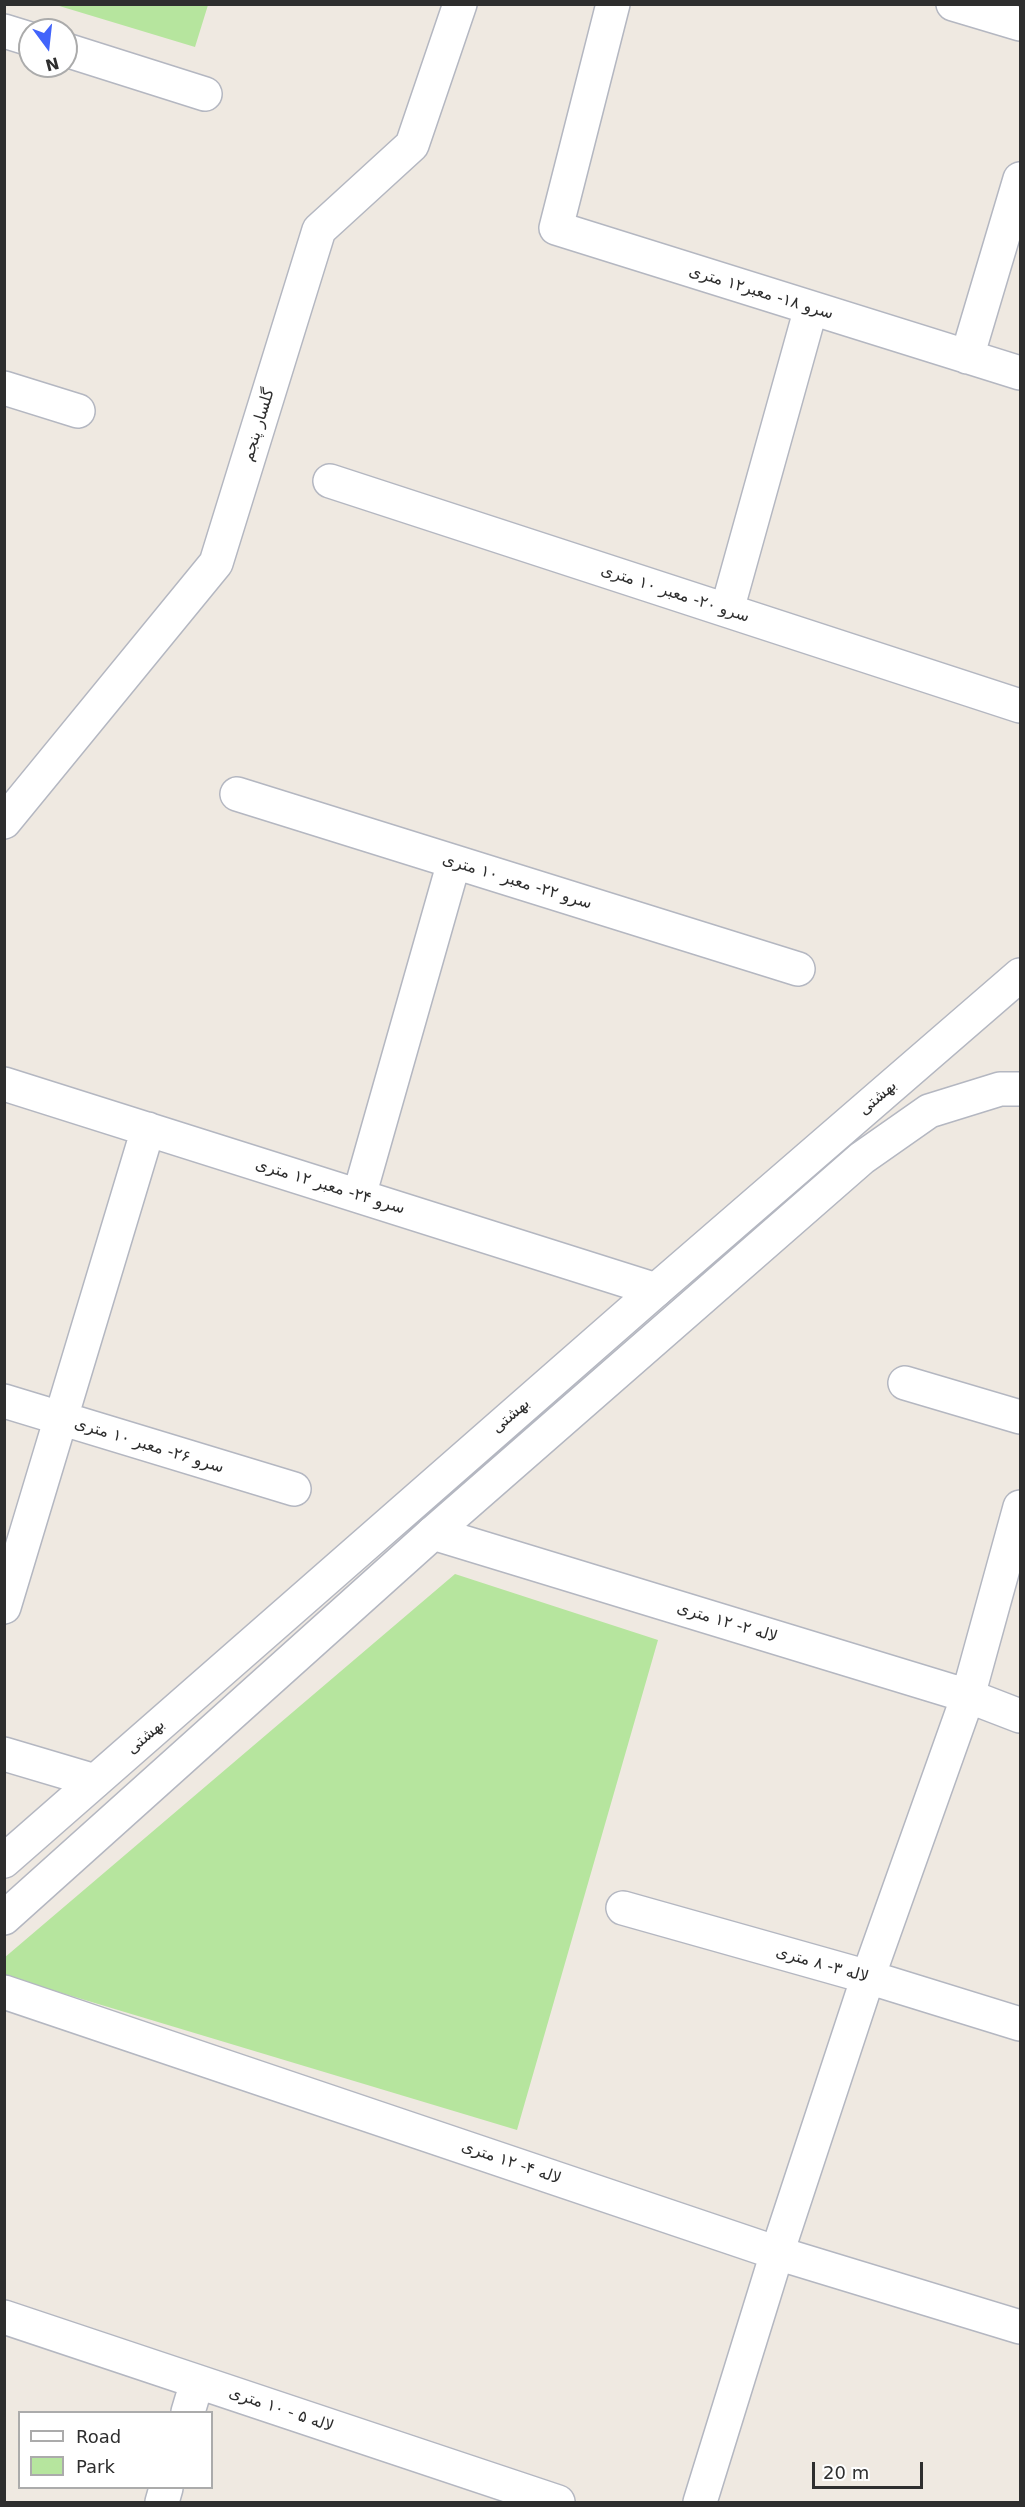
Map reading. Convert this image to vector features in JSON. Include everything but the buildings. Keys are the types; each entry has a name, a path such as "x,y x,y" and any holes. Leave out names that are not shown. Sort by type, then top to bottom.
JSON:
{"street":[{"name":"گلسار پنجم","path":"4,822 216,563 319,230 412,145 460,4"},
{"name":"سرو ۱۸- معبر۱۲ متری","path":"614,4 556,228 1020,373"},
{"path":"953,4 1020,24"},
{"path":"78,54 206,94"},
{"path":"967,357 1020,180"},
{"path":"727,610 811,308"},
{"path":"4,388 78,411"},
{"name":"سرو ۲۰- معبر ۱۰ متری","path":"330,481 1020,706"},
{"name":"سرو ۲۲- معبر ۱۰ متری","path":"237,794 798,969"},
{"path":"359,1196 454,862"},
{"name":"بهشتی","path":"4,1861 656,1290 1020,975"},
{"name":"سرو ۲۴- معبر ۱۲ متری","path":"4,1084 656,1290"},
{"path":"4,1918 433,1533 862,1158 929,1110 1000,1089 1020,1089"},
{"path":"4,1607 148,1130"},
{"path":"905,1383 1020,1417"},
{"name":"سرو ۲۶- معبر ۱۰ متری","path":"4,1401 294,1490"},
{"path":"700,2502 777,2253 868,1977 968,1696 1020,1507"},
{"name":"لاله ۲- ۱۲ متری","path":"433,1533 968,1696 1020,1716"},
{"path":"4,1754 95,1781"},
{"name":"لاله ۳- ۸ متری","path":"623,1908 868,1977 1020,2024"},
{"name":"لاله ۴- ۱۲ متری","path":"4,1992 777,2253 1020,2327"},
{"name":"لاله ۵ - ۱۰ متری","path":"4,2317 558,2502"},
{"path":"188,2411 197,2382"}],"green space":[{"path":"56,5 208,5 195,47"},
{"path":"455,1574 658,1640 517,2130 5,1976 4,1958"}]}
